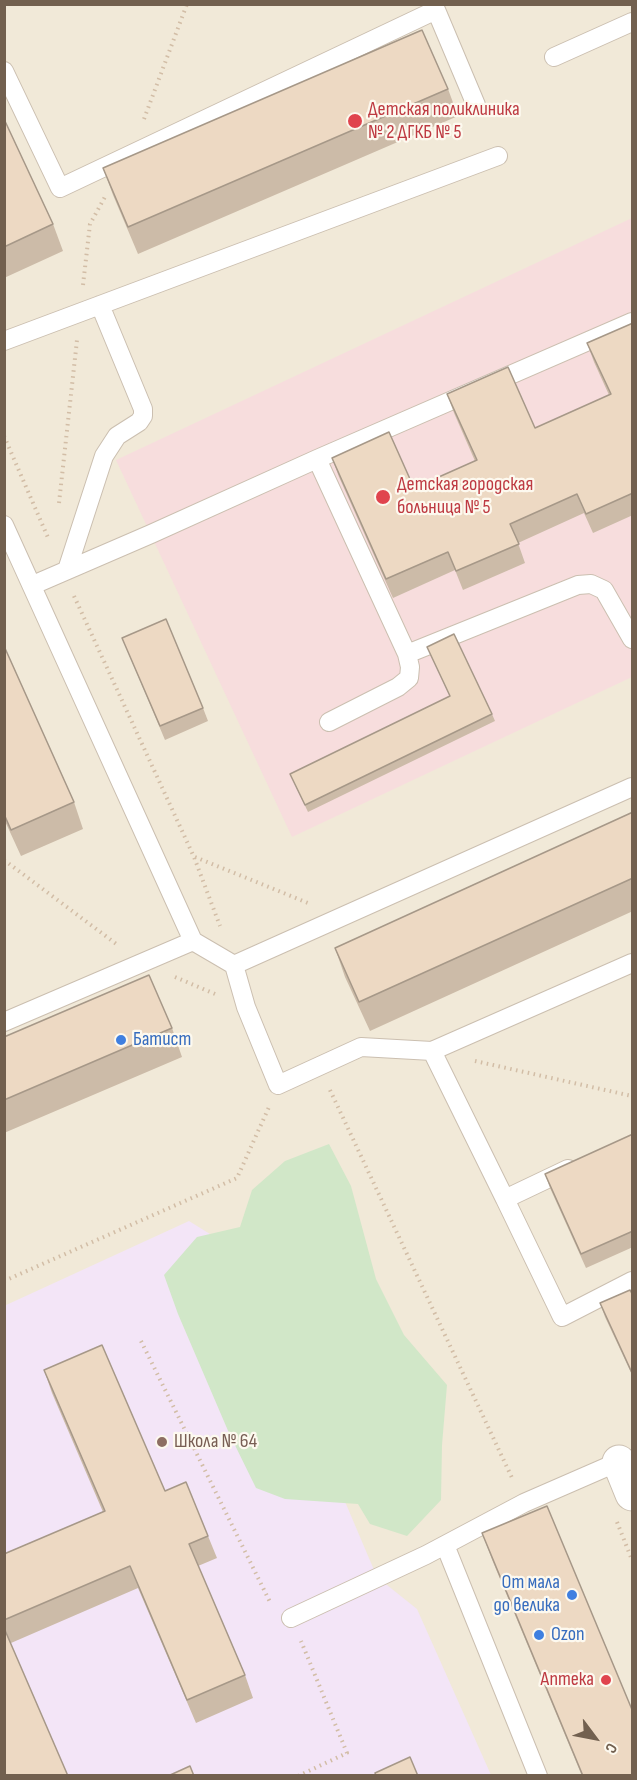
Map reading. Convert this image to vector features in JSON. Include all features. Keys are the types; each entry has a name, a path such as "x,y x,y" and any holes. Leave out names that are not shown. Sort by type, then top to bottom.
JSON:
{"street":[{"path":"623,1506 626,1459"}],"lane":[{"path":"4,72 60,188 436,10 476,105"},
{"path":"554,57 633,22"},
{"path":"4,341 498,156"},
{"path":"65,571 104,456 117,436 139,422 143,416 143,409 100,305"},
{"path":"33,585 633,322"},
{"path":"317,459 407,654 410,667 409,678 398,687 329,722"},
{"path":"4,525 193,940 234,965 246,1007 278,1085 361,1047 432,1051 633,963"},
{"path":"407,654 578,585 591,584 604,590 633,639"},
{"path":"234,965 633,787"},
{"path":"4,1022 193,940"},
{"path":"432,1051 562,1317 633,1281"},
{"path":"505,1199 580,1164"},
{"path":"291,1618 445,1545 524,1503 626,1459"},
{"path":"445,1545 538,1776"}],"path":[{"path":"59,506 90,224 131,154 186,4"},
{"path":"4,436 194,857 234,965"},
{"path":"194,857 342,917"},
{"path":"432,1051 633,1096"},
{"path":"318,1066 524,1503"},
{"path":"4,1281 237,1178 278,1085"},
{"path":"141,1341 269,1602 291,1618 347,1753 298,1776"},
{"path":"623,1506 633,1560"}],"shaded area":[{"path":"5,5 632,5 632,1775 5,1775"},
{"name":"Детская городская больница № 5","path":"632,218 632,677 292,837 116,460"},
{"name":"Школа № 64","path":"189,1221 239,1252 377,1577 417,1609 491,1775 5,1775 4,1306"}],"green space":[{"path":"329,1144 351,1186 376,1279 404,1335 447,1385 442,1445 441,1500 407,1536 370,1524 358,1504 285,1499 256,1488 229,1433 178,1314 164,1275 197,1237 240,1227 252,1190 285,1161"}],"building":[{"path":"422,30 448,89 128,227 103,168"},
{"path":"4,119 53,224 4,247"},
{"path":"633,323 633,493 586,514 577,494 510,524 519,544 456,571 448,552 386,579 332,458 389,432 414,488 477,460 447,394 508,367 535,428 611,394 587,343"},
{"path":"166,619 203,708 160,726 122,638"},
{"path":"454,634 492,714 305,805 290,774 450,696 427,647"},
{"path":"4,646 74,802 11,830 4,814"},
{"path":"633,812 633,878 359,1002 335,948"},
{"path":"149,975 172,1028 4,1100 4,1037"},
{"path":"633,1134 633,1231 581,1254 545,1174"},
{"path":"630,1290 633,1295 633,1375 600,1303"},
{"path":"102,1345 165,1491 186,1482 208,1536 189,1544 245,1675 187,1700 130,1566 4,1620 4,1554 105,1511 44,1370"},
{"path":"547,1506 633,1712 633,1776 583,1776 482,1533"},
{"path":"4,1628 68,1776 4,1776"},
{"path":"410,1757 418,1776 376,1776 375,1773"},
{"path":"190,1766 194,1776 168,1776"}],"place":[{"name":"Детская поликлиника № 2 ДГКБ № 5","path":"355,121"},
{"name":"Детская городская больница № 5","path":"383,497"},
{"name":"Батист","path":"121,1040"},
{"name":"Школа № 64","path":"162,1442"},
{"name":"От мала до велика","path":"572,1595"},
{"name":"Ozon","path":"539,1635"},
{"name":"Аптека","path":"606,1680"}]}
